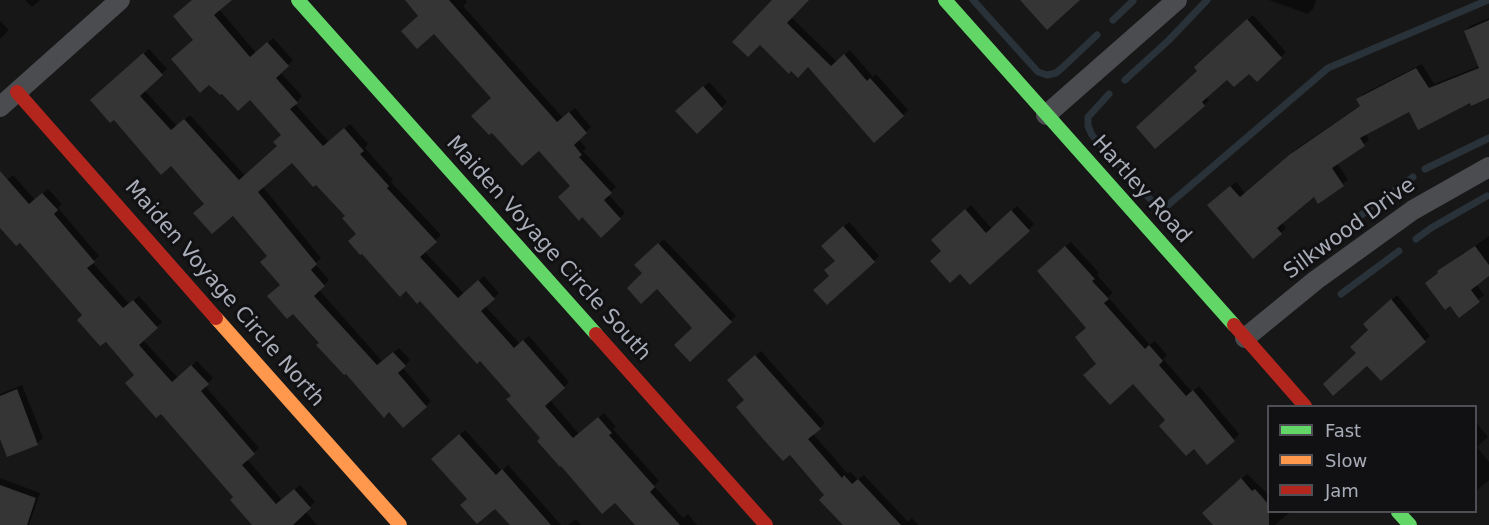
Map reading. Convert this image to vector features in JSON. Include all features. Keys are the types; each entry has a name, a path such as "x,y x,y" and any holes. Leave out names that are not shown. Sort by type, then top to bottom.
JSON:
{"street":[{"path":"0,107 120,0"},
{"name":"Maiden Voyage Circle South","path":"298,0 766,525"},
{"name":"Hartley Road","path":"945,0 1304,405"},
{"path":"1046,115 1177,0"},
{"name":"Maiden Voyage Circle North","path":"17,92 400,525"},
{"name":"Silkwood Drive","path":"1245,338 1316,280 1413,210 1489,166"},
{"path":"1399,513 1410,525"}],"building":[{"path":"192,0 232,0 214,15 250,57 267,42 289,66 276,78 298,103 290,109 323,146 344,128 364,151 360,154 389,186 387,188 437,242 420,257 458,298 478,280 495,299 481,311 514,348 523,340 565,388 545,406 573,438 598,417 612,433 609,435 655,487 650,492 680,525 635,525 615,503 602,514 537,441 540,438 506,399 511,396 480,361 477,364 420,301 417,304 406,291 400,297 362,254 360,255 348,241 356,234 342,218 345,216 316,185 313,187 292,163 258,192 317,264 311,270 325,286 314,296 377,365 393,352 406,366 398,373 427,407 403,428 389,412 384,418 346,374 344,375 316,345 319,343 293,314 287,319 267,296 280,285 260,262 267,256 233,216 212,234 193,213 204,204 171,166 161,175 114,120 110,123 90,100 143,53 163,75 140,96 171,130 184,119 239,180 277,146 273,142 281,135 250,100 238,111 222,94 220,95 209,85 200,93 171,59 193,40 173,16"},
{"path":"405,0 449,0 557,122 569,112 587,133 574,145 582,155 579,157 612,193 604,200 621,219 601,238 582,217 579,221 558,197 570,186 539,151 522,166 492,133 489,135 471,116 491,98 434,34 417,49 401,31 418,16"},
{"path":"772,0 809,0 787,23 831,66 844,54 867,81 870,78 904,116 874,143 808,67 798,78 791,71 789,74 760,45 748,57 732,42"},
{"path":"1020,0 1080,0 1047,30"},
{"path":"1247,19 1282,58 1257,82 1249,74 1234,87 1227,80 1202,102 1205,106 1155,149 1136,127 1197,71 1194,67"},
{"path":"1489,20 1489,98 1471,106 1470,103 1418,130 1409,112 1360,138 1365,146 1332,168 1344,186 1318,204 1314,197 1277,228 1282,234 1253,259 1207,205 1230,186 1240,197 1289,155 1360,106 1356,99 1416,68 1429,88 1479,68 1464,31"},
{"path":"703,86 723,109 697,134 675,111"},
{"path":"0,171 29,204 42,193 58,210 54,214 95,262 87,268 123,308 133,300 158,328 139,345 172,382 191,365 209,384 201,391 255,454 242,465 276,504 294,489 311,508 293,525 252,525 230,500 233,497 161,414 156,418 125,383 134,375 106,342 100,346 77,320 82,315 20,243 16,246 0,228"},
{"path":"965,209 986,233 1011,210 1030,231 970,285 960,274 950,283 930,261 941,251 931,240"},
{"path":"843,226 875,262 827,305 813,290 829,276 824,270 835,261 821,246"},
{"path":"658,243 732,322 690,362 674,345 692,328 657,289 641,304 627,288 642,273 634,265"},
{"path":"1065,246 1095,279 1092,281 1109,299 1104,303 1145,349 1149,345 1163,361 1159,365 1186,396 1193,390 1235,441 1207,465 1194,449 1186,456 1159,426 1165,420 1133,384 1110,405 1083,375 1096,364 1075,337 1086,328 1037,271"},
{"path":"1475,246 1489,265 1489,276 1471,290 1480,302 1459,318 1450,306 1445,310 1425,283 1438,273 1437,271"},
{"path":"1391,299 1426,342 1381,381 1367,366 1333,396 1323,384 1356,353 1350,347 1368,330 1363,324"},
{"path":"755,355 821,429 808,439 842,478 844,475 852,484 858,479 901,525 843,525 819,500 824,495 790,455 783,461 763,439 736,407 744,400 727,380"},
{"path":"17,389 38,445 7,457 0,439 0,396"},
{"path":"459,434 496,475 502,469 551,525 510,525 495,509 477,524 460,505 467,499 431,459"},
{"path":"1241,478 1252,491 1255,489 1267,503 1269,525 1213,525 1202,513"},
{"path":"0,485 36,498 27,525 0,525"}],"waterway":[{"path":"973,0 1038,72 1047,75 1056,73 1097,35"},
{"path":"1125,80 1169,40 1207,0"},
{"path":"1109,94 1088,117 1088,126 1092,135 1161,211 1328,68 1488,0"},
{"path":"1113,20 1133,1"},
{"path":"1425,169 1489,138"},
{"path":"1386,197 1413,177"},
{"path":"1416,239 1487,196"},
{"path":"1359,217 1370,208"},
{"path":"1341,294 1399,251"}],"traffic: fast":[{"path":"298,0 596,334"},
{"path":"945,0 1234,325"},
{"path":"1399,513 1410,525"}],"traffic: slow":[{"path":"216,318 400,525"}],"traffic: jam":[{"path":"17,92 216,318"},
{"path":"1234,325 1304,405"},
{"path":"596,334 766,525"}]}
